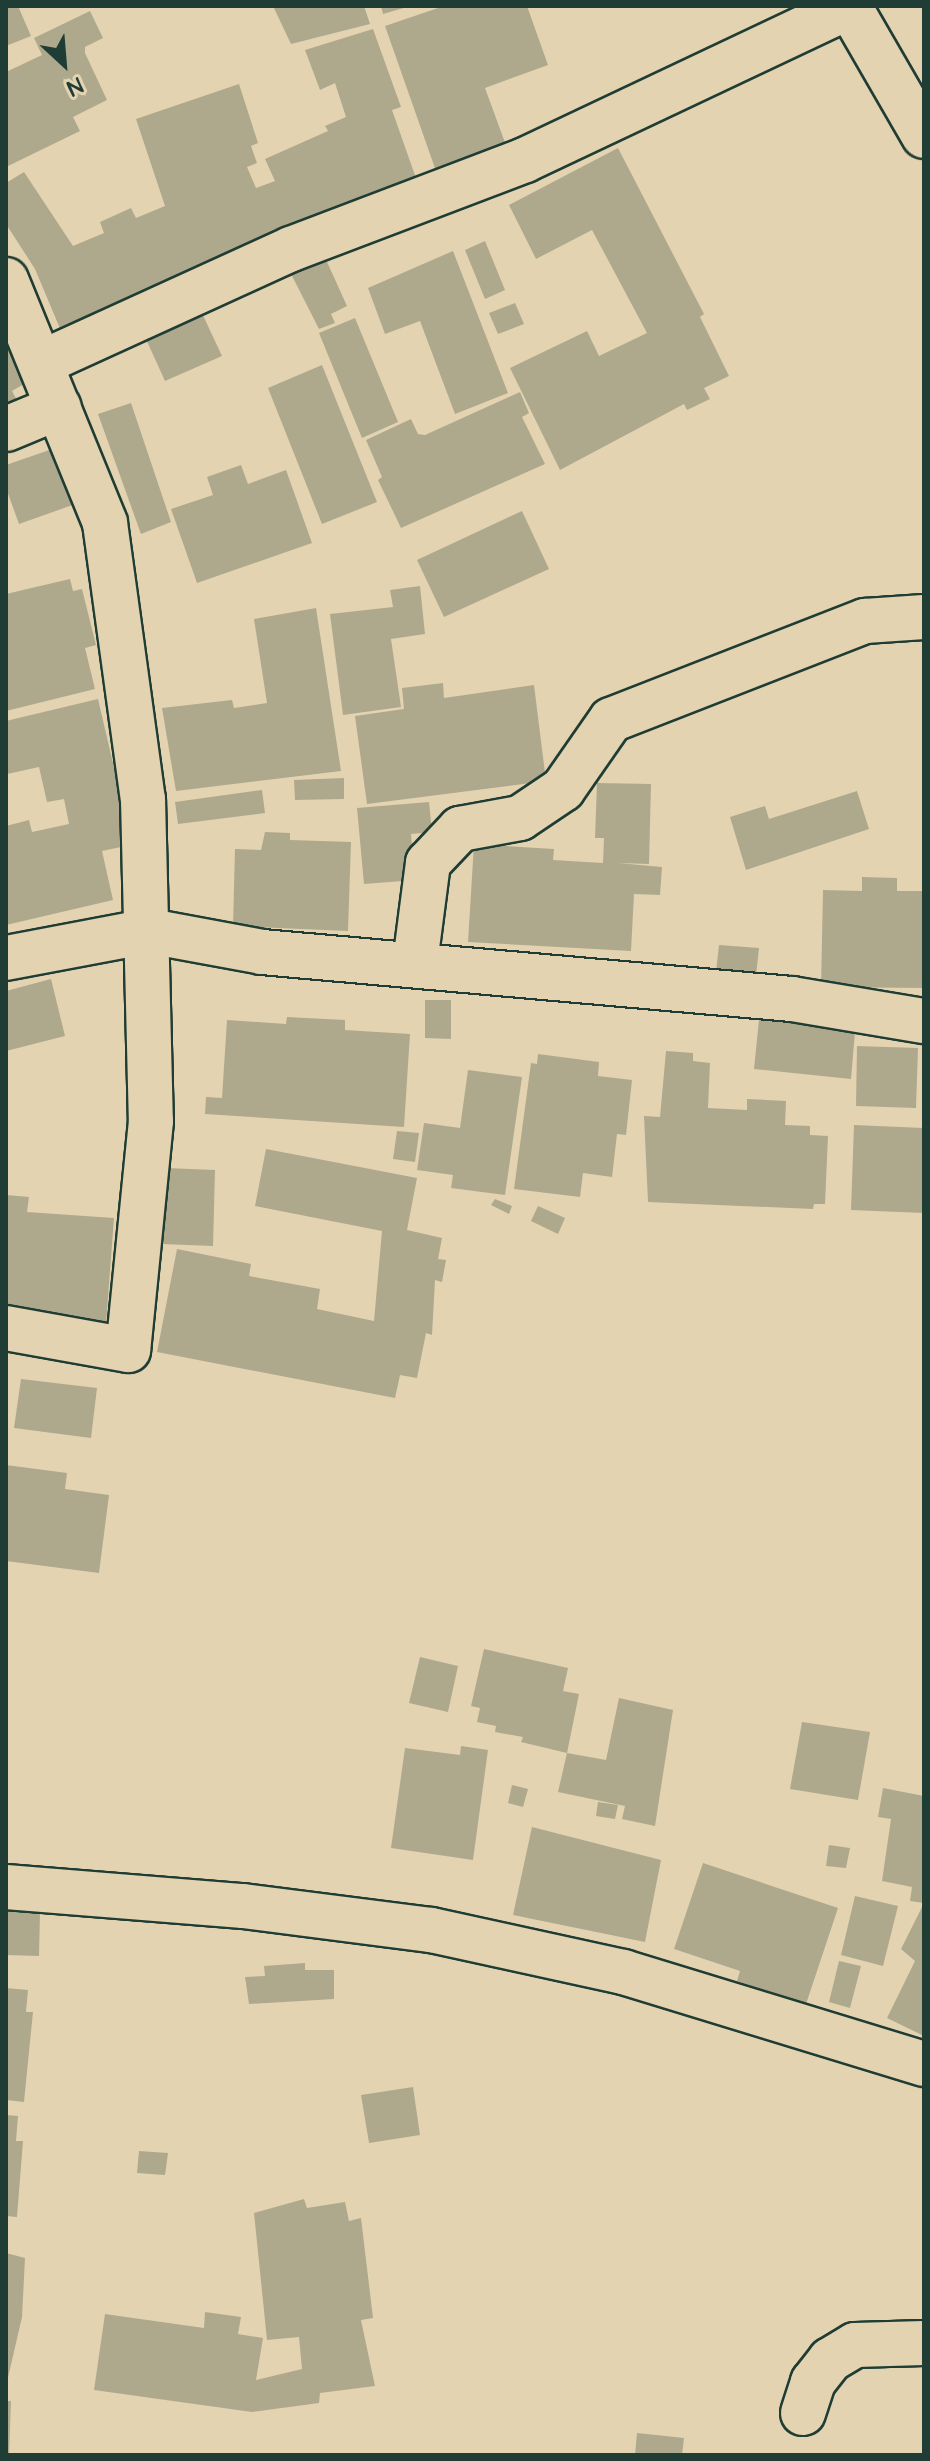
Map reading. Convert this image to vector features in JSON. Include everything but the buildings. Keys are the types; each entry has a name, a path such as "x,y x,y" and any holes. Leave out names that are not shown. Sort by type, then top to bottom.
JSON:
{"street":[{"path":"41,363 291,249 525,160 849,6 924,136"},
{"path":"6,280 105,523 143,799 149,931 151,1121 128,1350 6,1328"},
{"path":"6,429 59,407"},
{"path":"415,963 428,863 460,829 520,818 563,789 611,720 865,621 924,617"},
{"path":"6,958 149,931 262,952 415,963 792,999 924,1021"},
{"path":"6,1887 243,1906 431,1930 623,1972 924,2064"},
{"path":"803,2413 813,2382 830,2360 855,2345 924,2343"}]}
